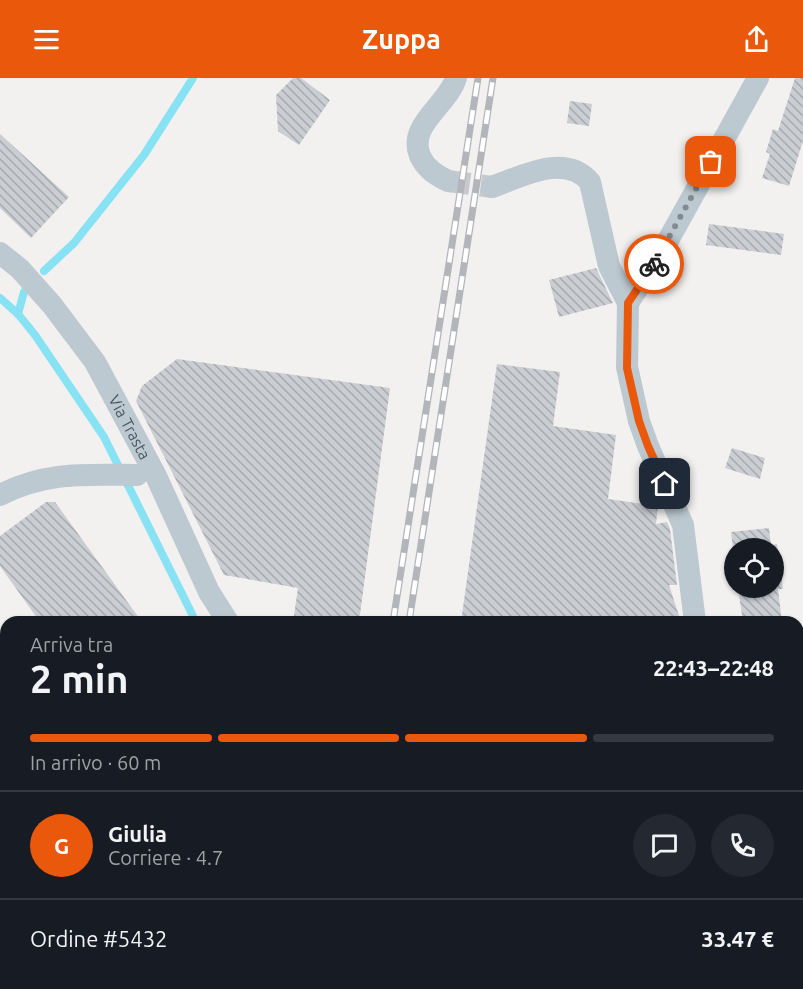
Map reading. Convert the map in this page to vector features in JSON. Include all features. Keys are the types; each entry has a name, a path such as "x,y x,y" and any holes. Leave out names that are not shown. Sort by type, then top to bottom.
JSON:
{"street":[{"path":"448,181 429,169 419,153 417,143 422,127 448,96 456,78"},
{"path":"628,303 665,246 758,78"},
{"path":"492,187 543,169 569,168 583,174 590,182 609,266 628,303 627,368 645,438 683,525 694,616"},
{"name":"Via Trasta","path":"0,253 20,269 52,305 95,362 156,476 209,592 224,616"},
{"path":"0,495 33,481 65,475 137,475"}],"building":[{"path":"293,78 301,78 330,100 299,145 278,131 276,95"},
{"path":"795,78 803,78 803,141 789,186 762,178 770,154 766,152 773,129 778,131"},
{"path":"570,101 592,104 589,126 567,123"},
{"path":"0,134 69,197 31,238 0,208"},
{"path":"709,224 784,234 781,255 706,245"},
{"path":"596,268 613,303 559,317 549,280"},
{"path":"177,359 390,388 360,616 294,616 298,588 224,575 136,401 142,386"},
{"path":"497,364 560,372 553,426 616,435 608,499 658,506 656,524 667,522 670,529 677,585 669,585 679,616 462,616"},
{"path":"732,448 765,458 760,479 725,468"},
{"path":"46,502 55,502 138,616 36,616 0,566 0,536"},
{"path":"769,528 770,538 732,538 731,532"},
{"path":"739,598 779,598 781,616 742,616"}],"waterway":[{"path":"44,271 74,243 144,155 193,78"},
{"path":"18,314 24,292"},
{"path":"0,298 18,314 35,335 104,437 193,616"}],"tunnel":[{"path":"448,181 492,187"}],"railway":[{"path":"394,616 478,78"},
{"path":"410,616 493,78"}],"way so far":[{"path":"654,264 711,162"}],"route":[{"path":"654,264 628,303 627,368 639,421 665,484"}]}
